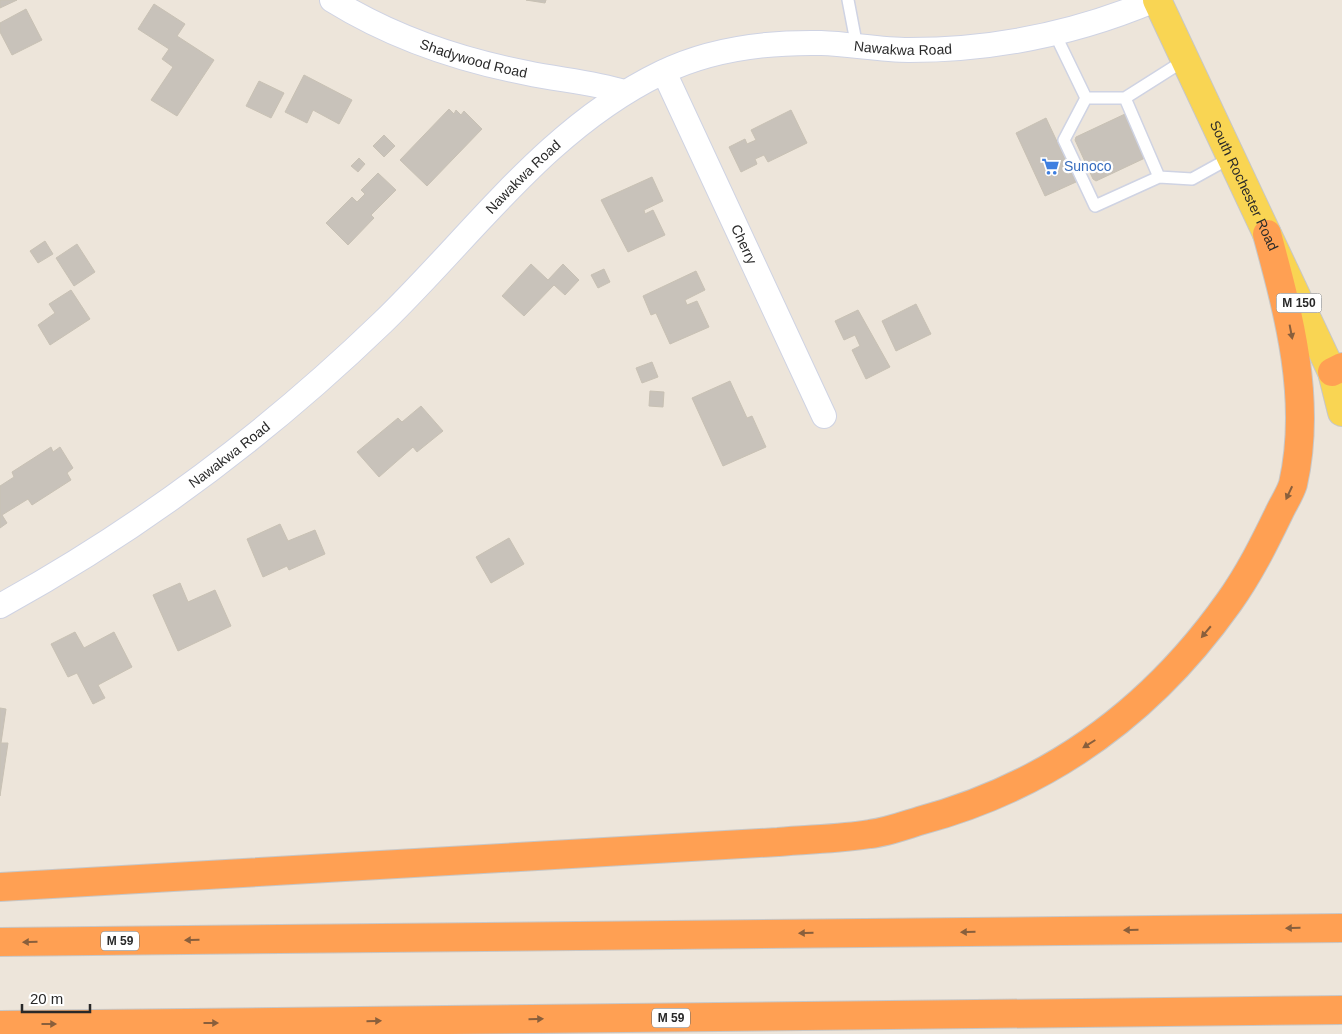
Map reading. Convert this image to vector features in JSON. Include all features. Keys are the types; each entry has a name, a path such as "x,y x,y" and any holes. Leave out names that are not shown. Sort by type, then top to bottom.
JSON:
{"highway":[{"path":"0,887 778,842 872,834 950,813 1011,790 1104,734 1178,666 1213,624 1245,579 1292,486 1300,427 1296,362 1284,298 1267,234"},
{"name":"M 59","path":"0,942 1342,928"},
{"name":"M 59","path":"0,1025 1342,1010"}],"main road":[{"name":"South Rochester Road","path":"1156,0 1267,234 1339,374 1342,412"}],"street":[{"name":"Shadywood Road","path":"332,0 381,26 436,48 483,63 527,73 600,84 624,92"},
{"name":"Nawakwa Road","path":"0,606 115,538 174,497 295,402 386,319 520,177 624,92 664,72 694,60 734,50 758,46 824,43 906,50 956,49 1002,44 1055,34 1097,23 1156,0"},
{"name":"Cherry","path":"664,72 824,416"}],"lane":[{"path":"848,0 856,47"},
{"path":"1055,34 1086,98"},
{"path":"1086,98 1125,98 1185,60"},
{"path":"1086,98 1064,140 1095,206 1159,177 1192,179 1230,158"},
{"path":"1125,98 1159,177"}],"building":[{"path":"0,0 17,0 0,8"},
{"path":"526,0 546,0 545,3"},
{"path":"154,4 185,24 177,36 214,60 177,116 151,100 173,67 162,59 169,49 138,29"},
{"path":"26,9 42,40 12,55 0,32 0,23"},
{"path":"304,75 352,100 339,124 313,110 307,123 285,112"},
{"path":"259,81 284,93 271,118 246,106"},
{"path":"449,109 454,114 456,110 461,115 464,111 482,129 427,186 400,160"},
{"path":"791,110 807,143 768,162 764,155 755,159 757,164 741,172 729,147 745,139 747,144 756,140 751,130"},
{"path":"1125,114 1128,115 1145,158 1096,181 1093,179 1075,140 1076,137"},
{"path":"1046,118 1076,182 1045,196 1016,133"},
{"path":"384,135 395,146 384,157 373,146"},
{"path":"359,158 365,164 358,172 351,166"},
{"path":"378,173 396,190 371,215 374,218 348,245 326,223 352,197 357,202 365,194 361,190"},
{"path":"652,177 663,201 644,210 645,214 653,210 665,235 628,252 601,200"},
{"path":"45,241 53,254 38,263 30,251"},
{"path":"77,244 95,272 74,286 56,258"},
{"path":"531,264 548,280 563,264 579,280 565,295 554,285 524,316 502,296"},
{"path":"604,269 610,282 598,288 591,275"},
{"path":"696,271 705,290 685,300 687,305 697,301 709,327 670,344 656,313 651,315 643,296"},
{"path":"71,290 90,319 50,345 38,325 55,313 49,304"},
{"path":"916,304 931,334 896,351 882,321"},
{"path":"858,310 890,367 866,379 852,350 860,346 855,335 844,340 835,321"},
{"path":"652,362 658,377 642,383 636,368"},
{"path":"730,381 747,418 752,416 766,447 723,466 692,398"},
{"path":"650,391 664,392 663,407 649,406"},
{"path":"421,406 443,431 417,452 413,447 379,477 357,452 398,418 402,422"},
{"path":"51,447 53,452 60,447 73,468 67,473 71,480 32,505 28,499 2,515 7,523 0,528 0,486 14,477 12,472"},
{"path":"280,524 288,541 315,530 325,554 289,570 287,566 263,577 247,539"},
{"path":"509,538 524,564 491,583 476,557"},
{"path":"180,583 188,602 215,590 231,626 178,651 153,595"},
{"path":"75,632 84,648 114,632 132,667 98,685 105,698 93,704 77,673 68,677 51,644"},
{"path":"0,708 6,709 1,743 8,743 0,796"}],"place":[{"name":"Sunoco","path":"1050,166"}]}
